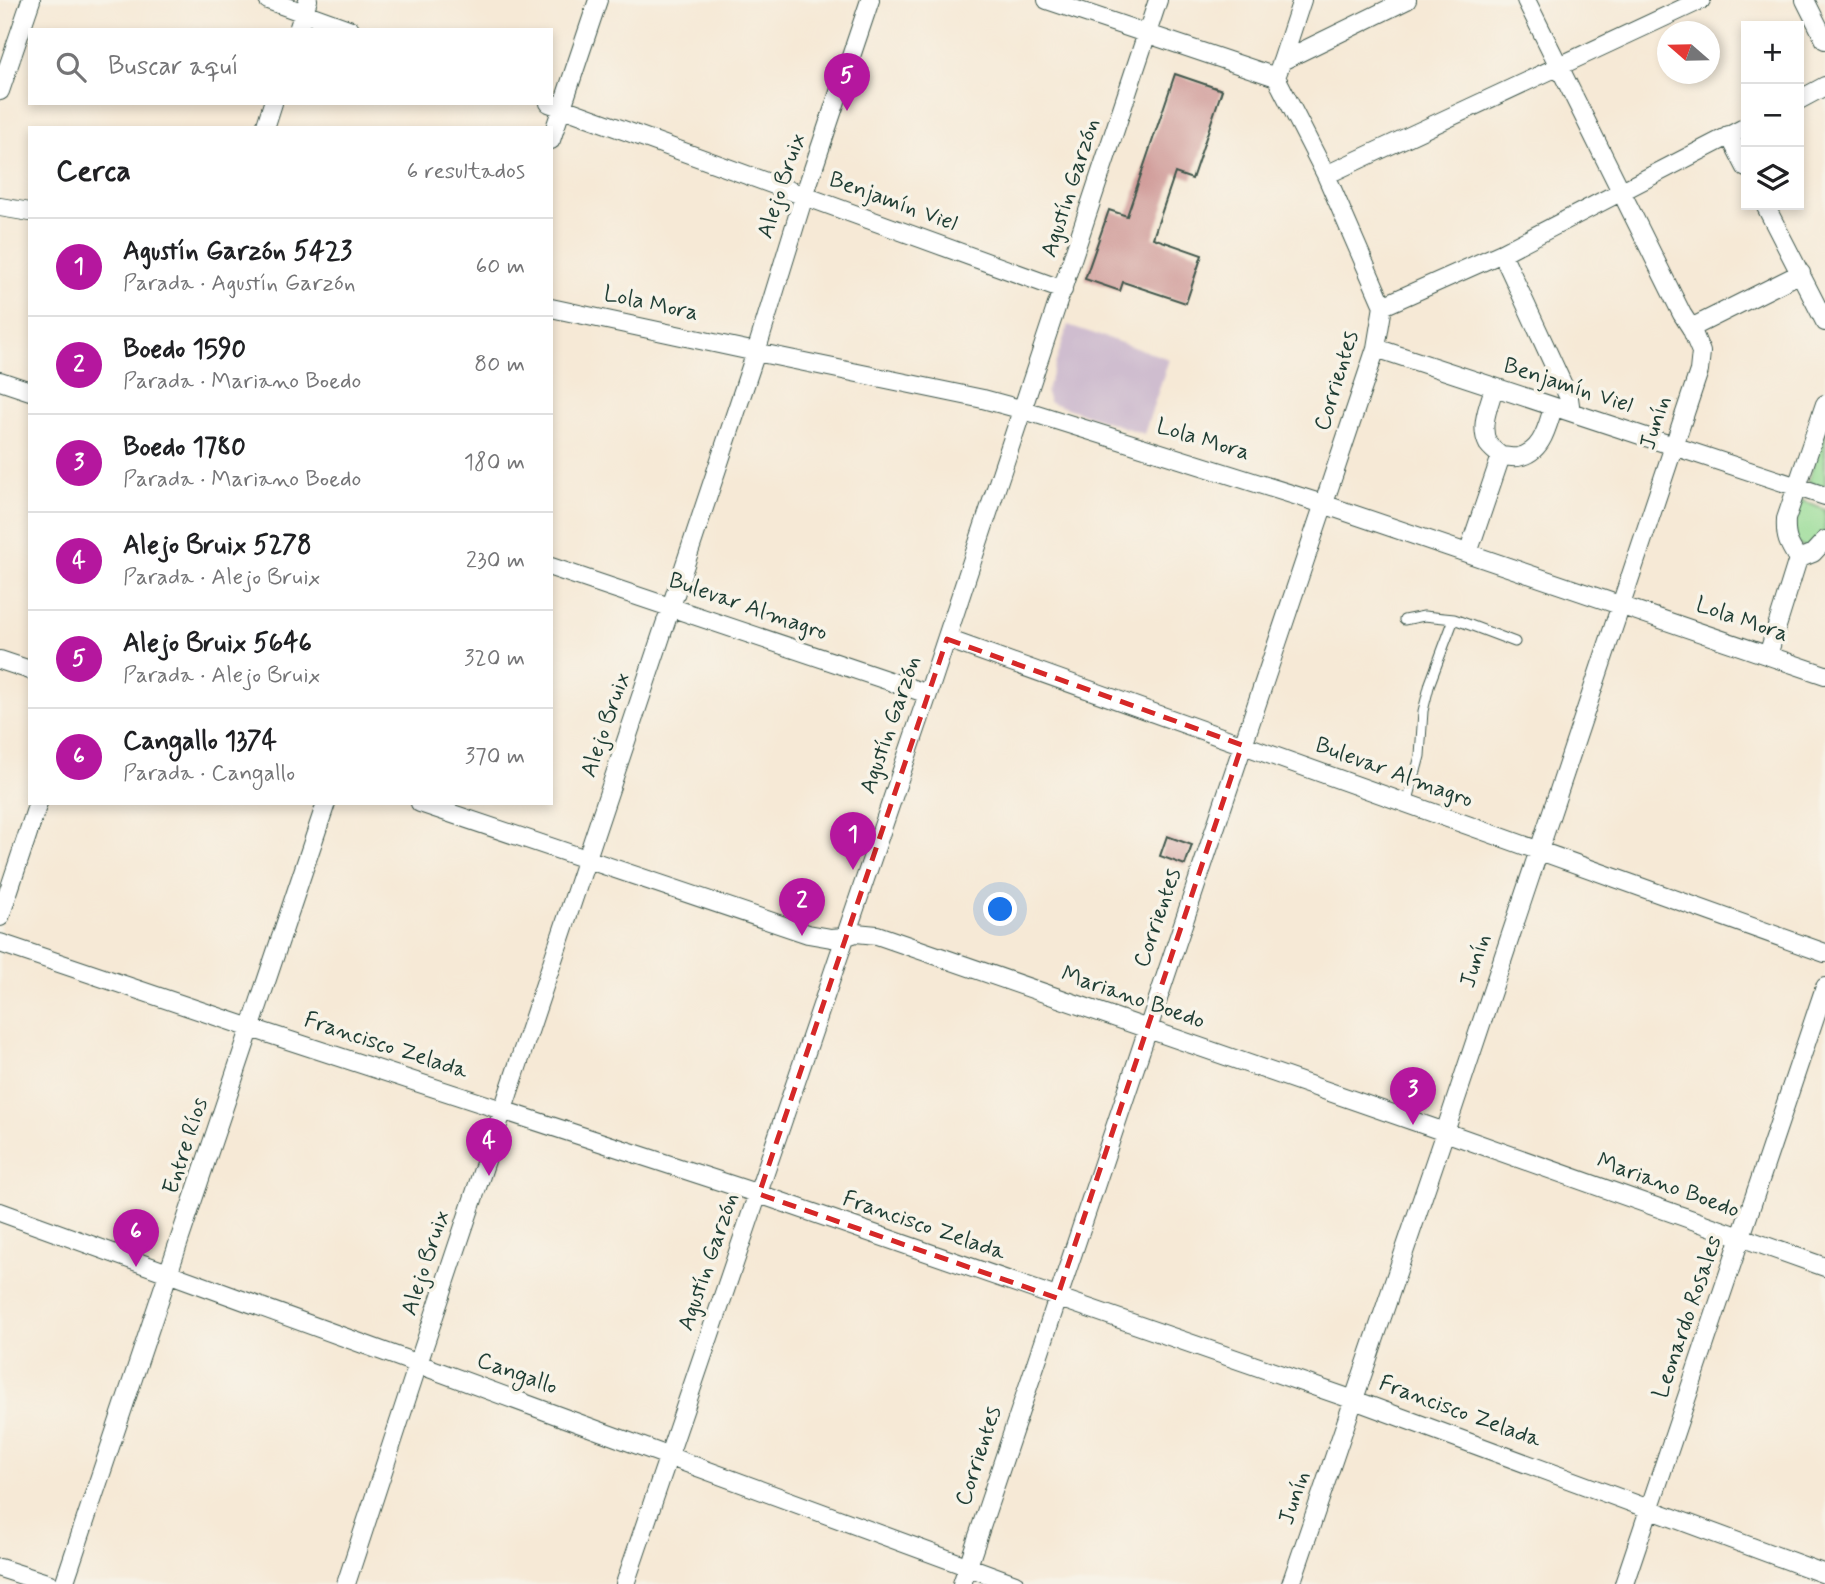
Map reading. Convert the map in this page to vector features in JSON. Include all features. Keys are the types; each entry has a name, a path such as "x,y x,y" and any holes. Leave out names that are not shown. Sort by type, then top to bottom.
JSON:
{"street":[{"path":"0,91 31,0"},
{"path":"268,0 345,28"},
{"path":"553,126 556,106 598,0"},
{"name":"Alejo Bruix","path":"346,1584 870,0"},
{"path":"1047,0 1147,35 1279,69 1408,0"},
{"name":"Agustín Garzón","path":"625,1584 947,639 1158,0"},
{"path":"1302,0 1279,69 1383,306 1502,253 1741,129"},
{"path":"1526,0 1682,314 1692,328 1801,273"},
{"path":"1326,175 1701,0"},
{"path":"1805,0 1825,40"},
{"path":"1804,97 1825,86"},
{"path":"266,126 272,105"},
{"name":"Benjamín Viel","path":"556,106 1063,289"},
{"path":"1729,135 1741,158"},
{"path":"0,207 28,212"},
{"path":"1768,210 1825,321"},
{"path":"1494,388 1485,417 1485,432 1489,445 1501,456 1519,457 1532,451 1543,439 1569,398 1502,253"},
{"name":"Corrientes","path":"965,1575 1376,348 1383,306"},
{"name":"Lola Mora","path":"553,307 1024,410 1323,504 1825,675"},
{"name":"Junín","path":"1291,1584 1699,370 1701,352 1692,328"},
{"name":"Benjamín Viel","path":"1376,348 1825,496"},
{"path":"0,380 28,390"},
{"path":"1798,559 1787,543 1786,519 1825,404"},
{"path":"1468,553 1501,456"},
{"path":"1798,559 1814,553 1825,540"},
{"path":"1768,655 1798,559"},
{"name":"Bulevar Almagro","path":"553,567 928,694"},
{"name":"Bulevar Almagro","path":"947,639 1825,953"},
{"path":"0,660 28,669"},
{"path":"0,917 37,805"},
{"name":"Entre Ríos","path":"64,1584 325,805"},
{"name":"Mariano Boedo","path":"425,805 808,934 831,938 856,933 877,935 1825,1267"},
{"name":"Francisco Zelada","path":"0,943 759,1194 1354,1399 1825,1574"},
{"name":"Leonardo Rosales","path":"1624,1584 1825,987"},
{"name":"Cangallo","path":"0,1212 668,1456 965,1575 1015,1584"},
{"path":"0,1568 50,1584"}],"lane":[{"path":"1404,620 1424,616 1454,620 1515,642"},
{"path":"1407,804 1420,756 1423,711 1430,683 1454,620"}],"highlighted area":[{"path":"947,639 1242,745 1057,1298 759,1194"}],"shaded area":[{"path":"1068,325 1169,359 1144,434 1049,402 1046,393"}],"green space":[{"path":"1825,425 1825,489 1808,482"},
{"path":"1801,500 1825,510 1824,532 1816,542 1807,547 1799,545 1794,533 1794,521"}],"building":[{"path":"1175,74 1222,90 1192,179 1175,173 1153,238 1202,255 1186,303 1123,282 1120,291 1085,279 1109,210 1127,216"},
{"path":"1167,836 1192,845 1185,865 1160,856"}],"place":[{"name":"Alejo Bruix 5646","path":"847,111"},
{"name":"Agustín Garzón 5423","path":"853,870"},
{"name":"Boedo 1590","path":"802,936"},
{"name":"Boedo 1780","path":"1413,1125"},
{"name":"Alejo Bruix 5278","path":"489,1176"},
{"name":"Cangallo 1374","path":"136,1267"}]}
